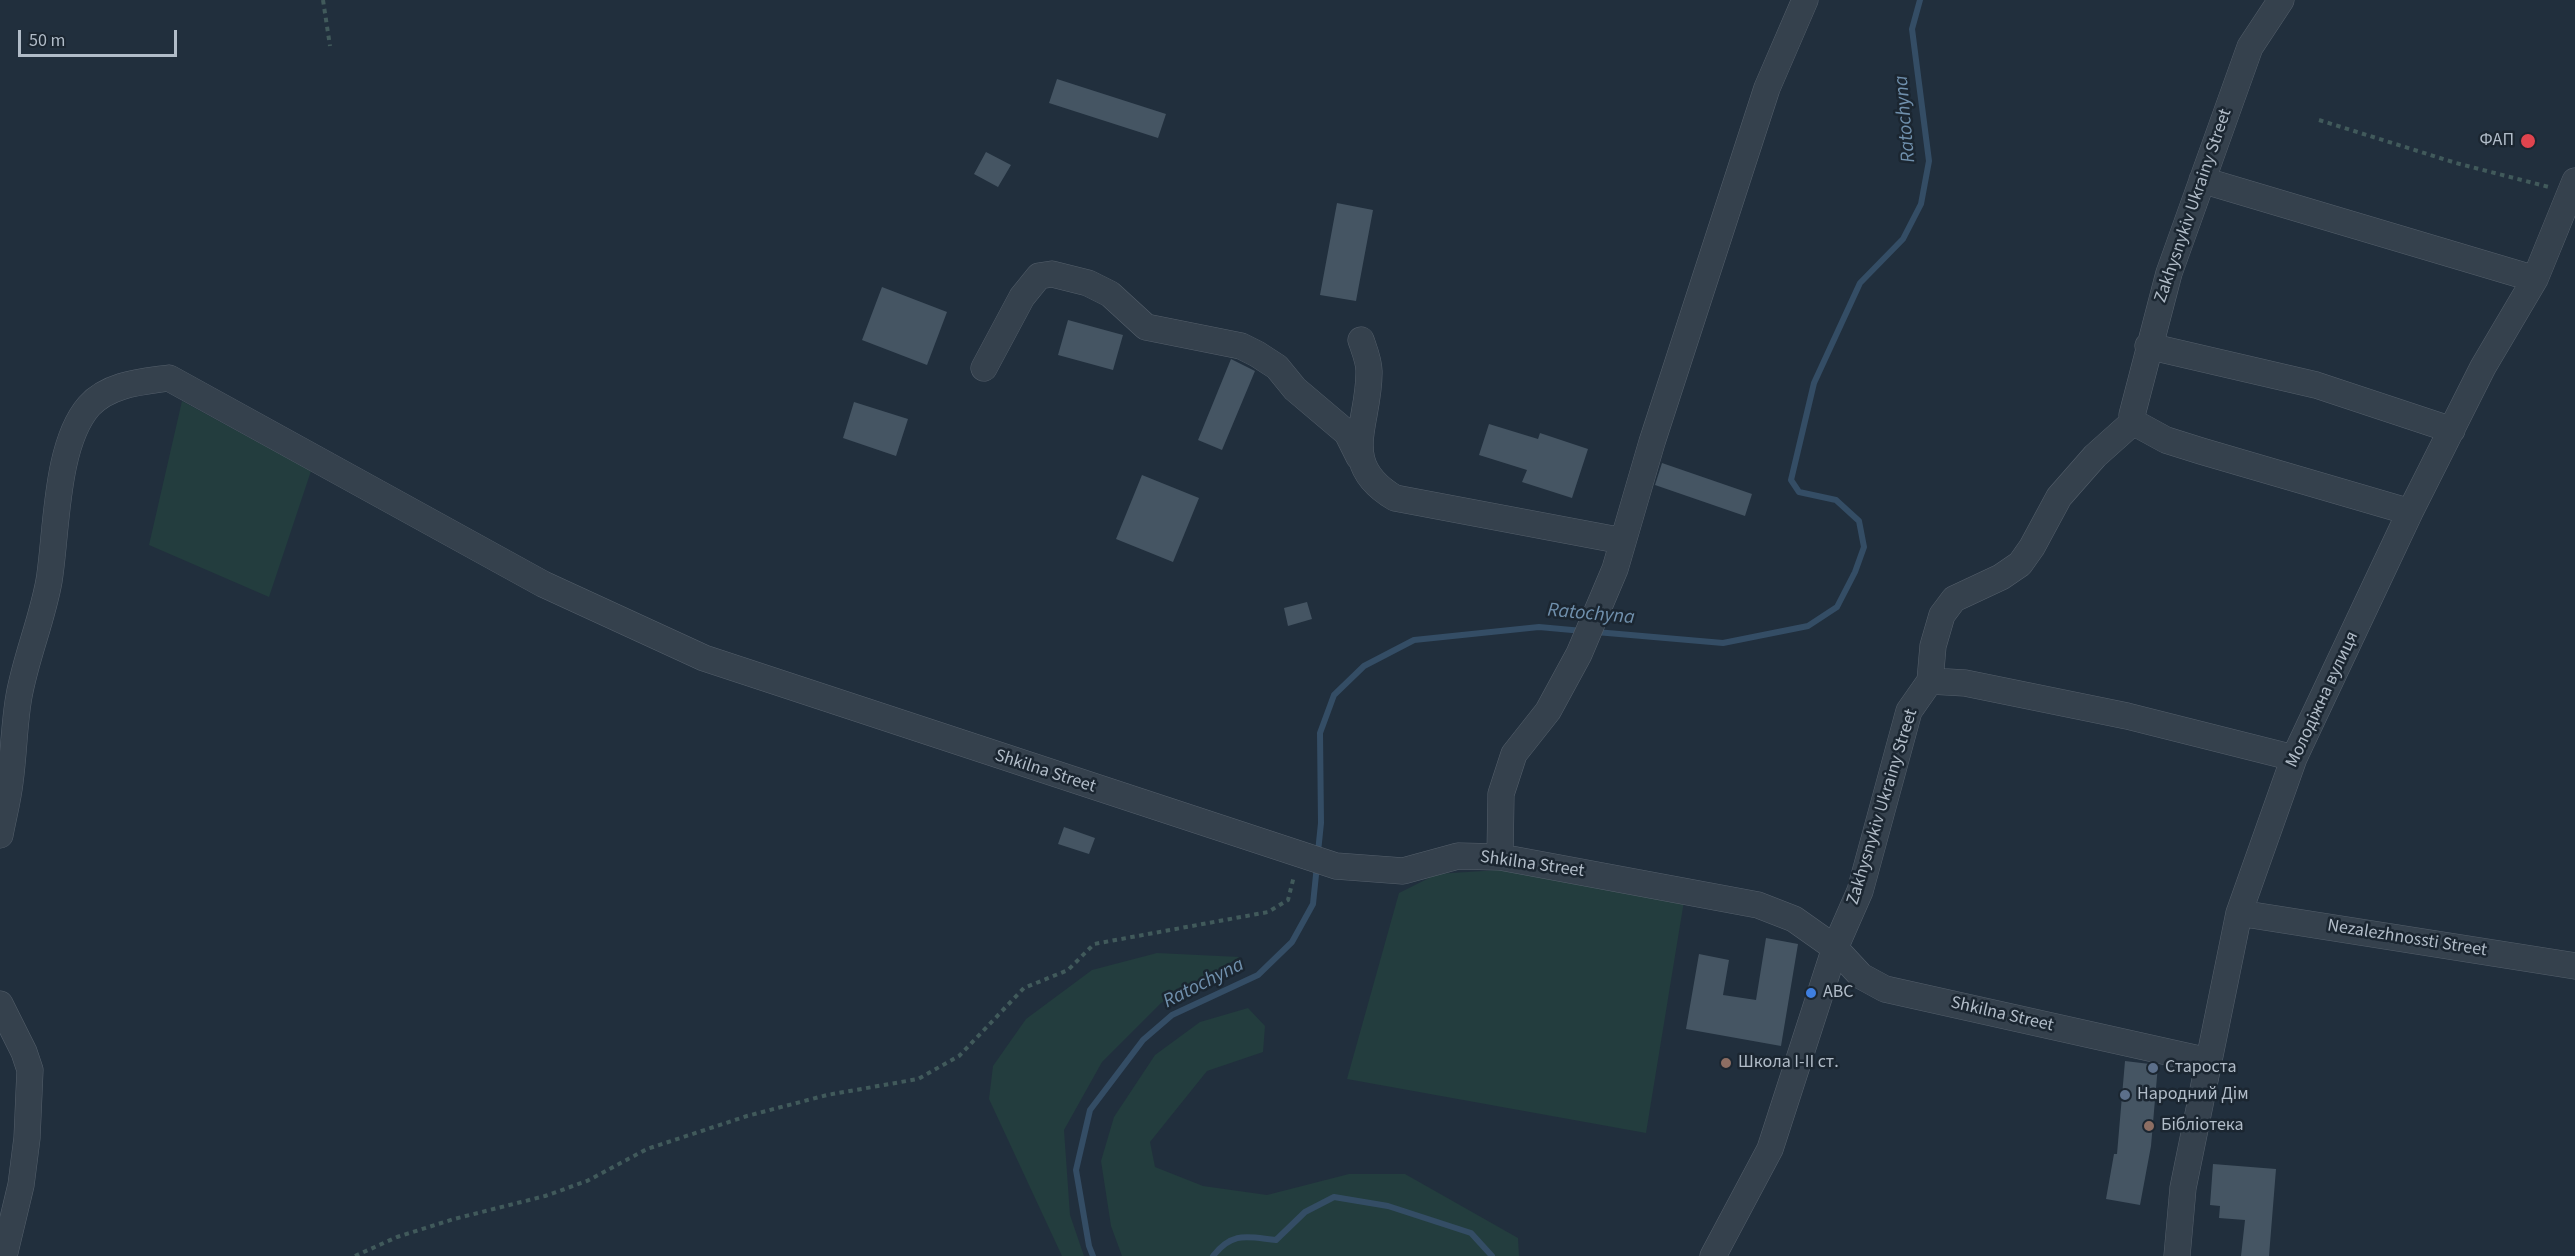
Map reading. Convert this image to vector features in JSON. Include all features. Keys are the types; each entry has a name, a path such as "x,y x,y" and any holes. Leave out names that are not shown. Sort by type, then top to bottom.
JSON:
{"street":[{"path":"1500,856 1501,794 1514,754 1548,711 1579,654 1615,569 1652,442 1767,88 1805,0"},
{"name":"Zakhysnykiv Ukrainy Street","path":"2133,422 2132,415 2148,346 2169,273 2250,46 2282,0"},
{"path":"2202,180 2535,279"},
{"name":"Молодіжна вулиця","path":"2176,1256 2184,1188 2239,913 2294,758 2410,512 2483,367 2535,279 2573,187"},
{"path":"984,368 1022,297 1039,276 1052,274 1088,283 1110,294 1146,327 1241,346 1277,367 1295,389 1347,433 1368,477 1380,489 1395,498 1623,541"},
{"path":"1359,457 1369,369 1361,340"},
{"path":"2148,346 2316,385 2452,430"},
{"name":"Shkilna Street","path":"0,835 10,785 19,695 49,580 53,530 66,458 78,421 90,405 111,390 133,383 169,378 543,584 704,658 810,695 1336,866 1403,871 1458,856 1500,856 1758,905 1794,919 1835,948 1862,976 1886,989 2208,1061"},
{"path":"2294,758 2127,716 1965,683 1930,681 1933,646 1942,615 1954,600 2001,577 2020,564 2032,547 2059,497 2095,456 2133,422 2166,440 2410,512"},
{"name":"Zakhysnykiv Ukrainy Street","path":"1713,1256 1770,1149 1835,948 1860,891 1891,769 1909,711 1930,681"},
{"name":"Nezalezhnossti Street","path":"2239,913 2575,966"},
{"path":"0,1004 24,1052 30,1070 22,1173 4,1256"}],"path":[{"path":"323,0 330,46"},
{"path":"2319,120 2456,163 2573,187"},
{"path":"355,1256 397,1238 454,1219 545,1196 587,1181 647,1149 747,1116 827,1095 918,1078 959,1056 1024,988 1068,970 1094,944 1268,912 1288,900 1296,871 1295,853"}],"green space":[{"path":"182,401 311,471 269,597 149,545"},
{"path":"1513,869 1684,901 1646,1133 1347,1079 1399,893 1437,874"},
{"path":"1157,953 1240,957 1161,1003 1102,1062 1064,1130 1070,1215 1084,1256 1062,1256 989,1099 993,1066 1026,1019 1092,970"},
{"path":"1248,1008 1265,1026 1263,1052 1207,1071 1150,1142 1155,1167 1203,1186 1267,1195 1349,1174 1405,1174 1518,1238 1519,1256 1122,1256 1111,1226 1101,1161 1114,1117 1155,1055 1200,1022"}],"building":[{"path":"1057,79 1166,114 1158,138 1049,103"},
{"path":"986,152 1011,165 998,187 974,174"},
{"path":"1337,203 1373,210 1356,301 1320,295"},
{"path":"882,287 947,312 927,365 862,340"},
{"path":"1068,320 1123,335 1113,370 1058,355"},
{"path":"1231,359 1255,371 1222,450 1198,440"},
{"path":"854,402 908,419 896,456 843,438"},
{"path":"1489,424 1538,439 1540,433 1588,449 1572,498 1522,482 1527,470 1479,455"},
{"path":"1662,463 1752,494 1745,516 1655,485"},
{"path":"1142,475 1199,498 1173,562 1116,539"},
{"path":"1307,602 1312,619 1288,626 1284,608"},
{"path":"1064,827 1095,838 1089,854 1058,844"},
{"name":"Школа І-ІІ ст.","path":"1766,938 1798,944 1781,1046 1686,1029 1699,954 1729,960 1723,995 1756,1000"},
{"path":"2125,1061 2158,1065 2151,1146 2140,1205 2106,1199 2114,1154 2117,1154"},
{"path":"2213,1164 2276,1169 2269,1256 2241,1256 2245,1220 2219,1218 2220,1206 2210,1205"}],"waterway":[{"name":"Ratochyna","path":"1596,632 1723,643 1808,626 1837,607 1855,572 1864,547 1859,521 1836,500 1799,492 1791,480 1814,383 1860,283 1903,239 1921,204 1929,161 1912,29 1920,0"},
{"name":"Ratochyna","path":"1318,852 1321,823 1320,733 1334,695 1364,666 1414,640 1539,627 1583,631"},
{"name":"Ratochyna","path":"1093,1256 1089,1246 1076,1170 1090,1110 1143,1040 1172,1015 1258,975 1292,942 1313,904 1317,865"},
{"name":"Ratochyna","path":"1213,1256 1220,1248 1234,1239 1249,1237 1276,1240 1305,1212 1334,1197 1388,1206 1471,1233 1492,1256"}],"place":[{"name":"ФАП","path":"2528,141"},
{"name":"ABC","path":"1811,993"},
{"name":"Школа І-ІІ ст.","path":"1726,1063"},
{"name":"Староста","path":"2153,1068"},
{"name":"Народний Дім","path":"2125,1095"},
{"name":"Бібліотека","path":"2149,1126"}]}
